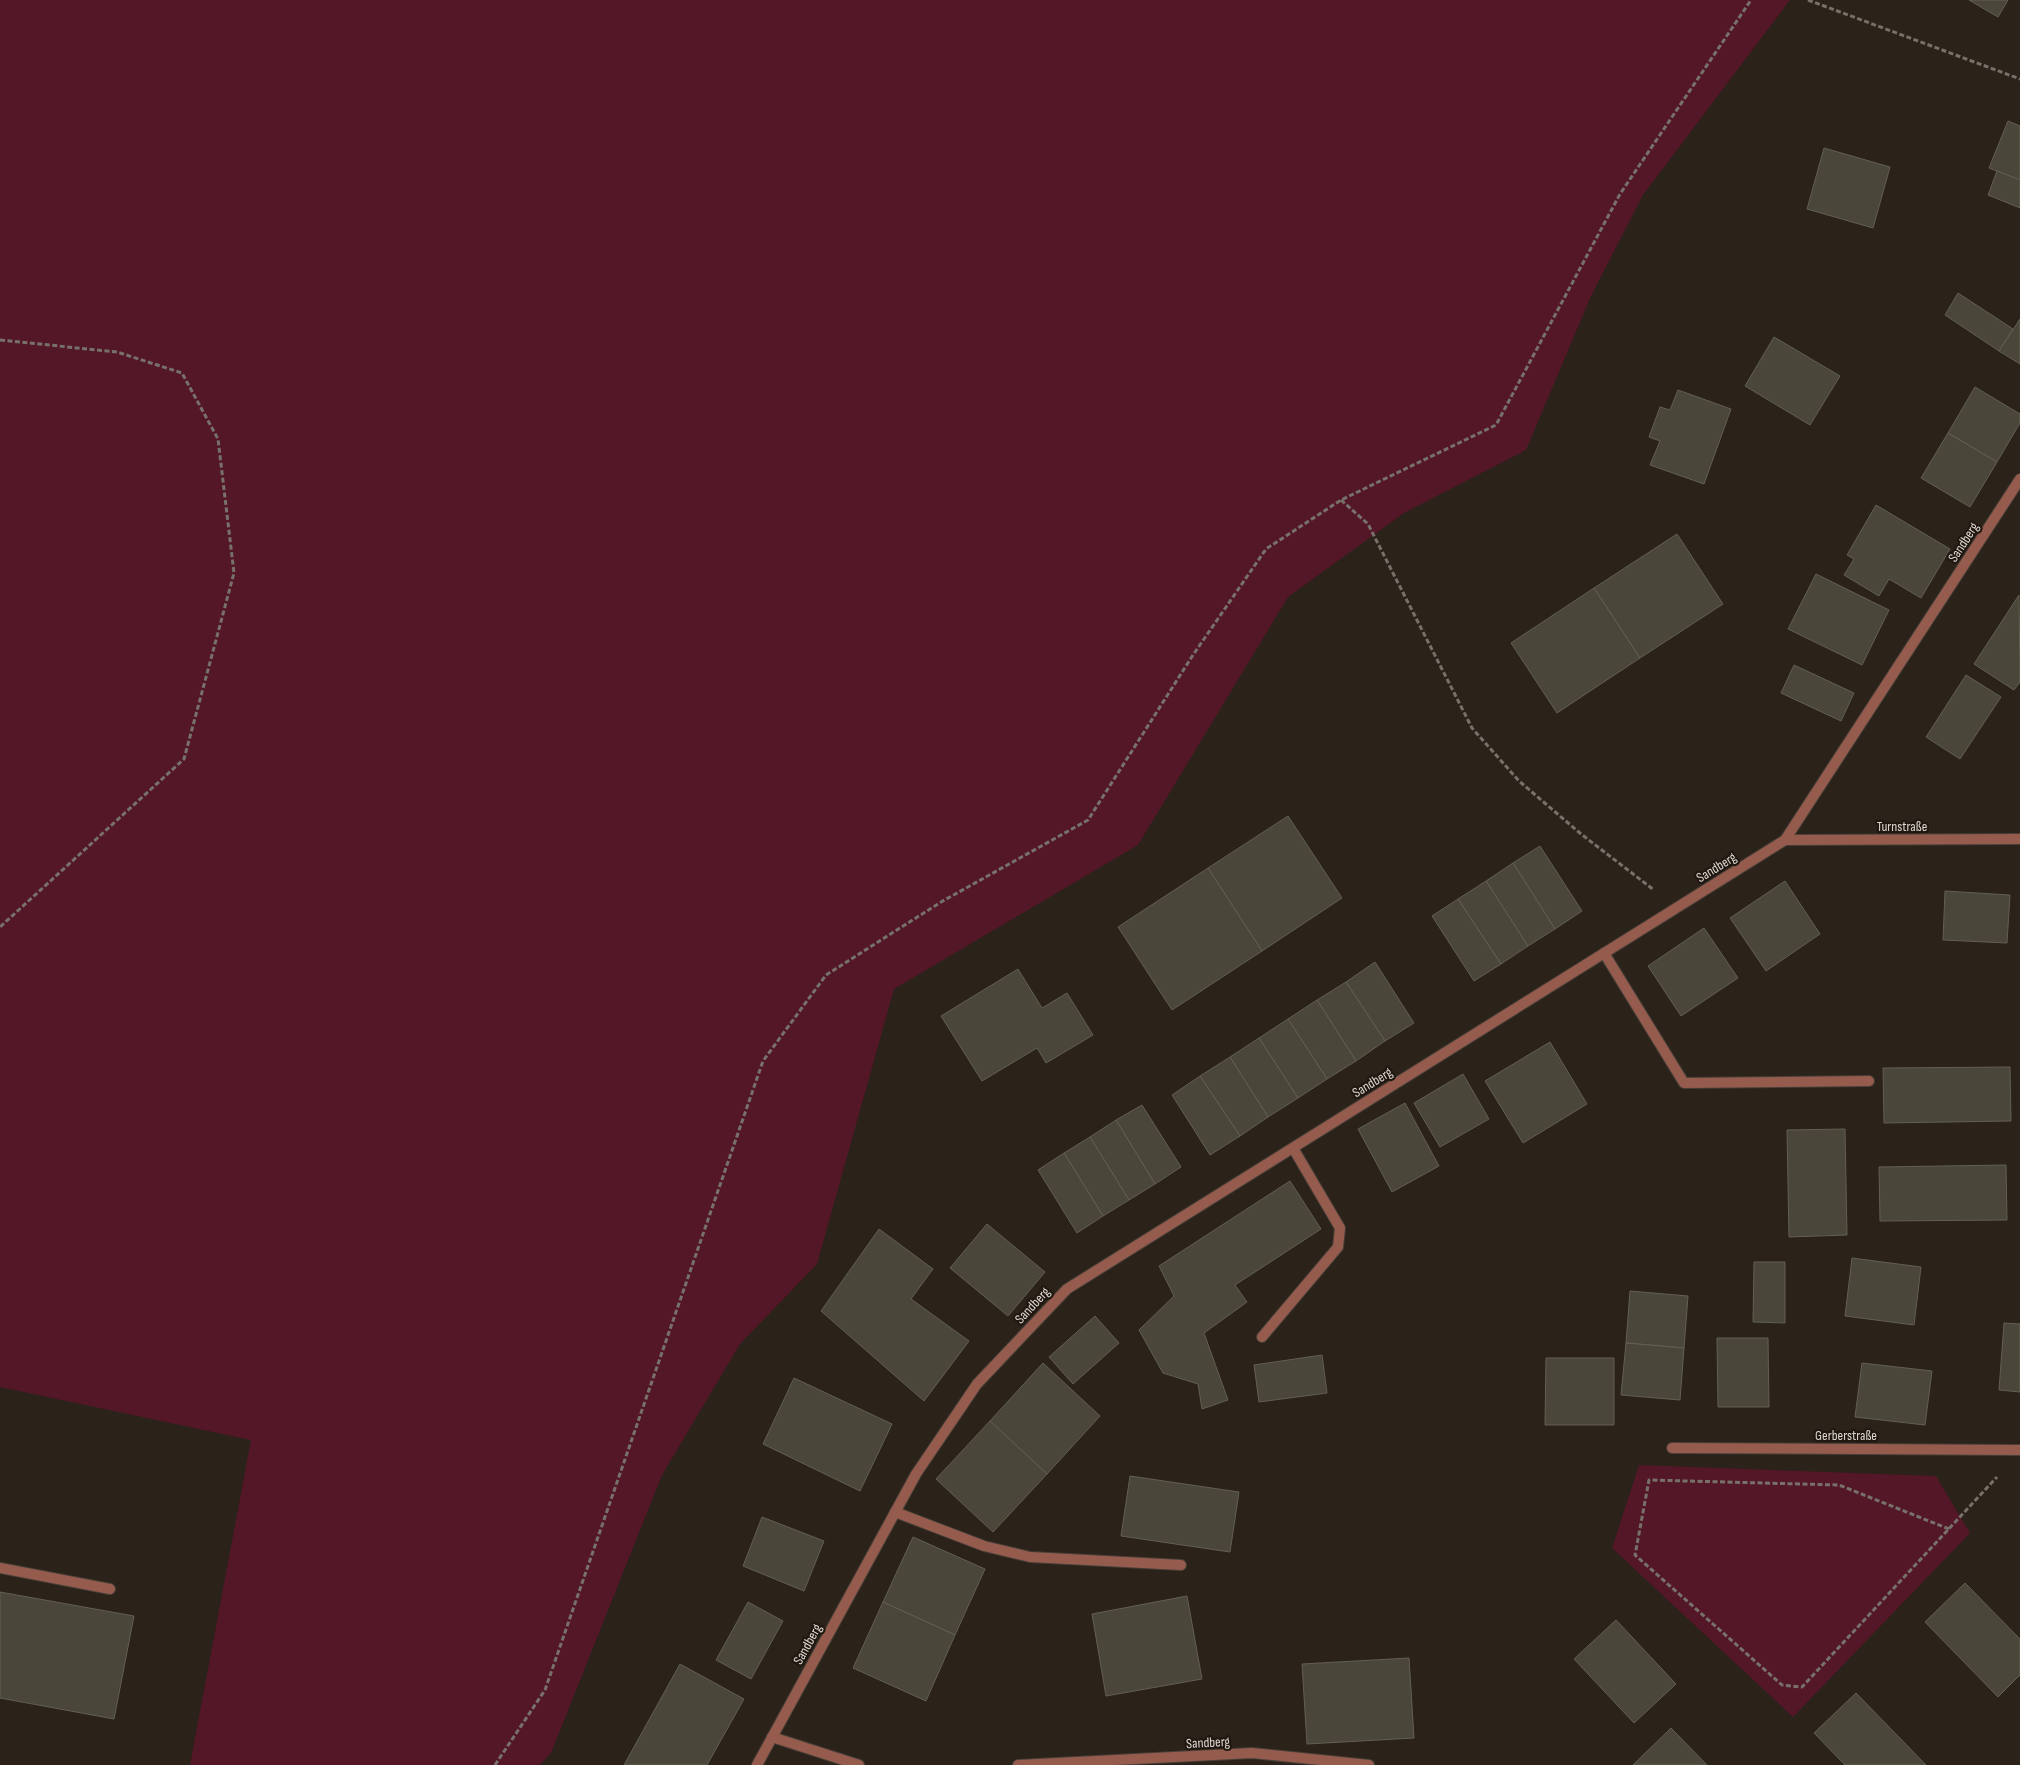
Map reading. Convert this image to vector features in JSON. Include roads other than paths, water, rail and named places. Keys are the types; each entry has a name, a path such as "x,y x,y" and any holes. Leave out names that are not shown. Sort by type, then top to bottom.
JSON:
{"street":[{"name":"Sandberg","path":"757,1765 916,1474 976,1384 1066,1289 1784,840 2020,479"},
{"name":"Turnstraße","path":"1784,840 2020,839"},
{"path":"1604,953 1684,1083 1869,1081"},
{"path":"1262,1337 1338,1247 1340,1228 1293,1148"},
{"name":"Gerberstraße","path":"1672,1448 2020,1450"},
{"path":"895,1512 984,1546 1030,1557 1181,1565"},
{"path":"0,1568 110,1589"},
{"path":"772,1737 859,1765"},
{"name":"Sandberg","path":"1018,1765 1252,1753 1369,1765"}]}
